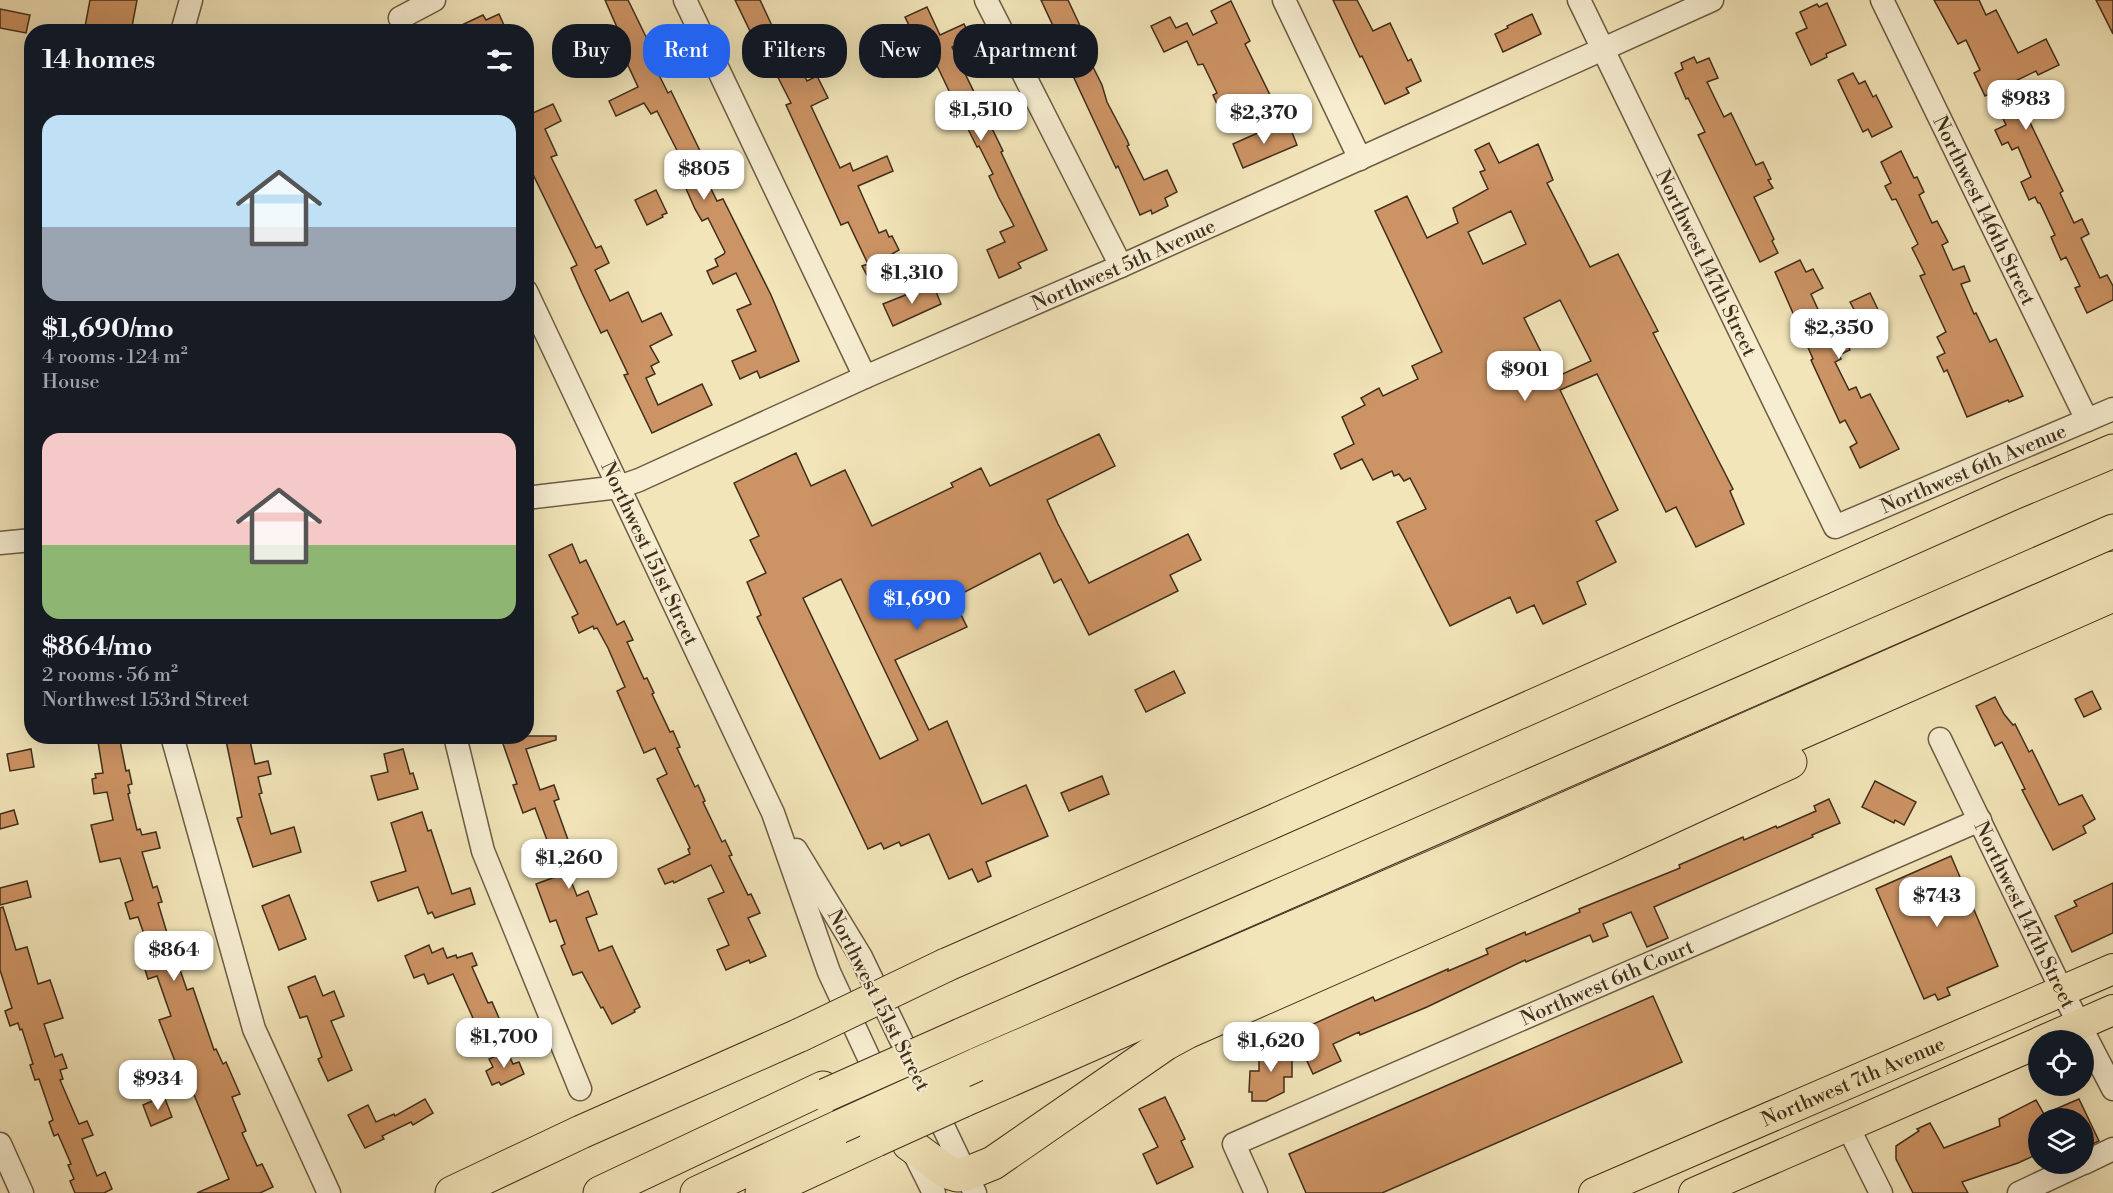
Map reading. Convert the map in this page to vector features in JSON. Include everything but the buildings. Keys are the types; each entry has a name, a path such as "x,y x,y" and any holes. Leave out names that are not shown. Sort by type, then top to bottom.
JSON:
{"highway":[{"path":"452,1193 581,1132 800,1035 946,965 1294,813 2002,497 2113,451"},
{"path":"600,1193 959,1031 2113,531"},
{"path":"697,1193 976,1065 1459,856 2113,568"},
{"path":"762,1193 962,1101 2113,595"},
{"path":"909,1144 947,1172 971,1184 993,1163 1067,1110 1179,1036 1604,848 1866,727 1961,663"},
{"path":"616,1193 824,1091"}],"main road":[{"name":"Northwest 7th Avenue","path":"1594,1193 2113,969"},
{"name":"Northwest 7th Avenue","path":"2067,1030 2113,1010"},
{"name":"Northwest 7th Avenue","path":"1695,1193 2028,1047"}],"street":[{"path":"184,24 191,0"},
{"path":"399,16 434,0"},
{"path":"685,0 865,377"},
{"path":"986,0 1121,266"},
{"path":"1284,0 1360,159"},
{"name":"Northwest 147th Street","path":"1579,0 1834,527"},
{"name":"Northwest 5th Avenue","path":"534,497 619,488 865,377 1121,266 1712,0"},
{"name":"Northwest 146th Street","path":"1882,0 2087,420"},
{"name":"Northwest 151st Street","path":"534,308 773,813 829,972 934,1193"},
{"name":"Northwest 6th Avenue","path":"1834,527 2113,409"},
{"path":"0,543 24,541"},
{"name":"Northwest 147th Street","path":"1940,739 2062,991 2113,1089"},
{"path":"174,744 254,1029 329,1193"},
{"path":"457,744 483,851 580,1089"},
{"name":"Northwest 151st Street","path":"773,813 861,957 971,1184"},
{"name":"Northwest 6th Court","path":"1256,1193 1234,1144 1980,820"},
{"path":"829,972 861,957"},
{"path":"1848,1127 1881,1193"},
{"path":"0,1144 22,1193"},
{"path":"2094,1158 2113,1149"},
{"path":"2019,1193 2059,1174"}]}
